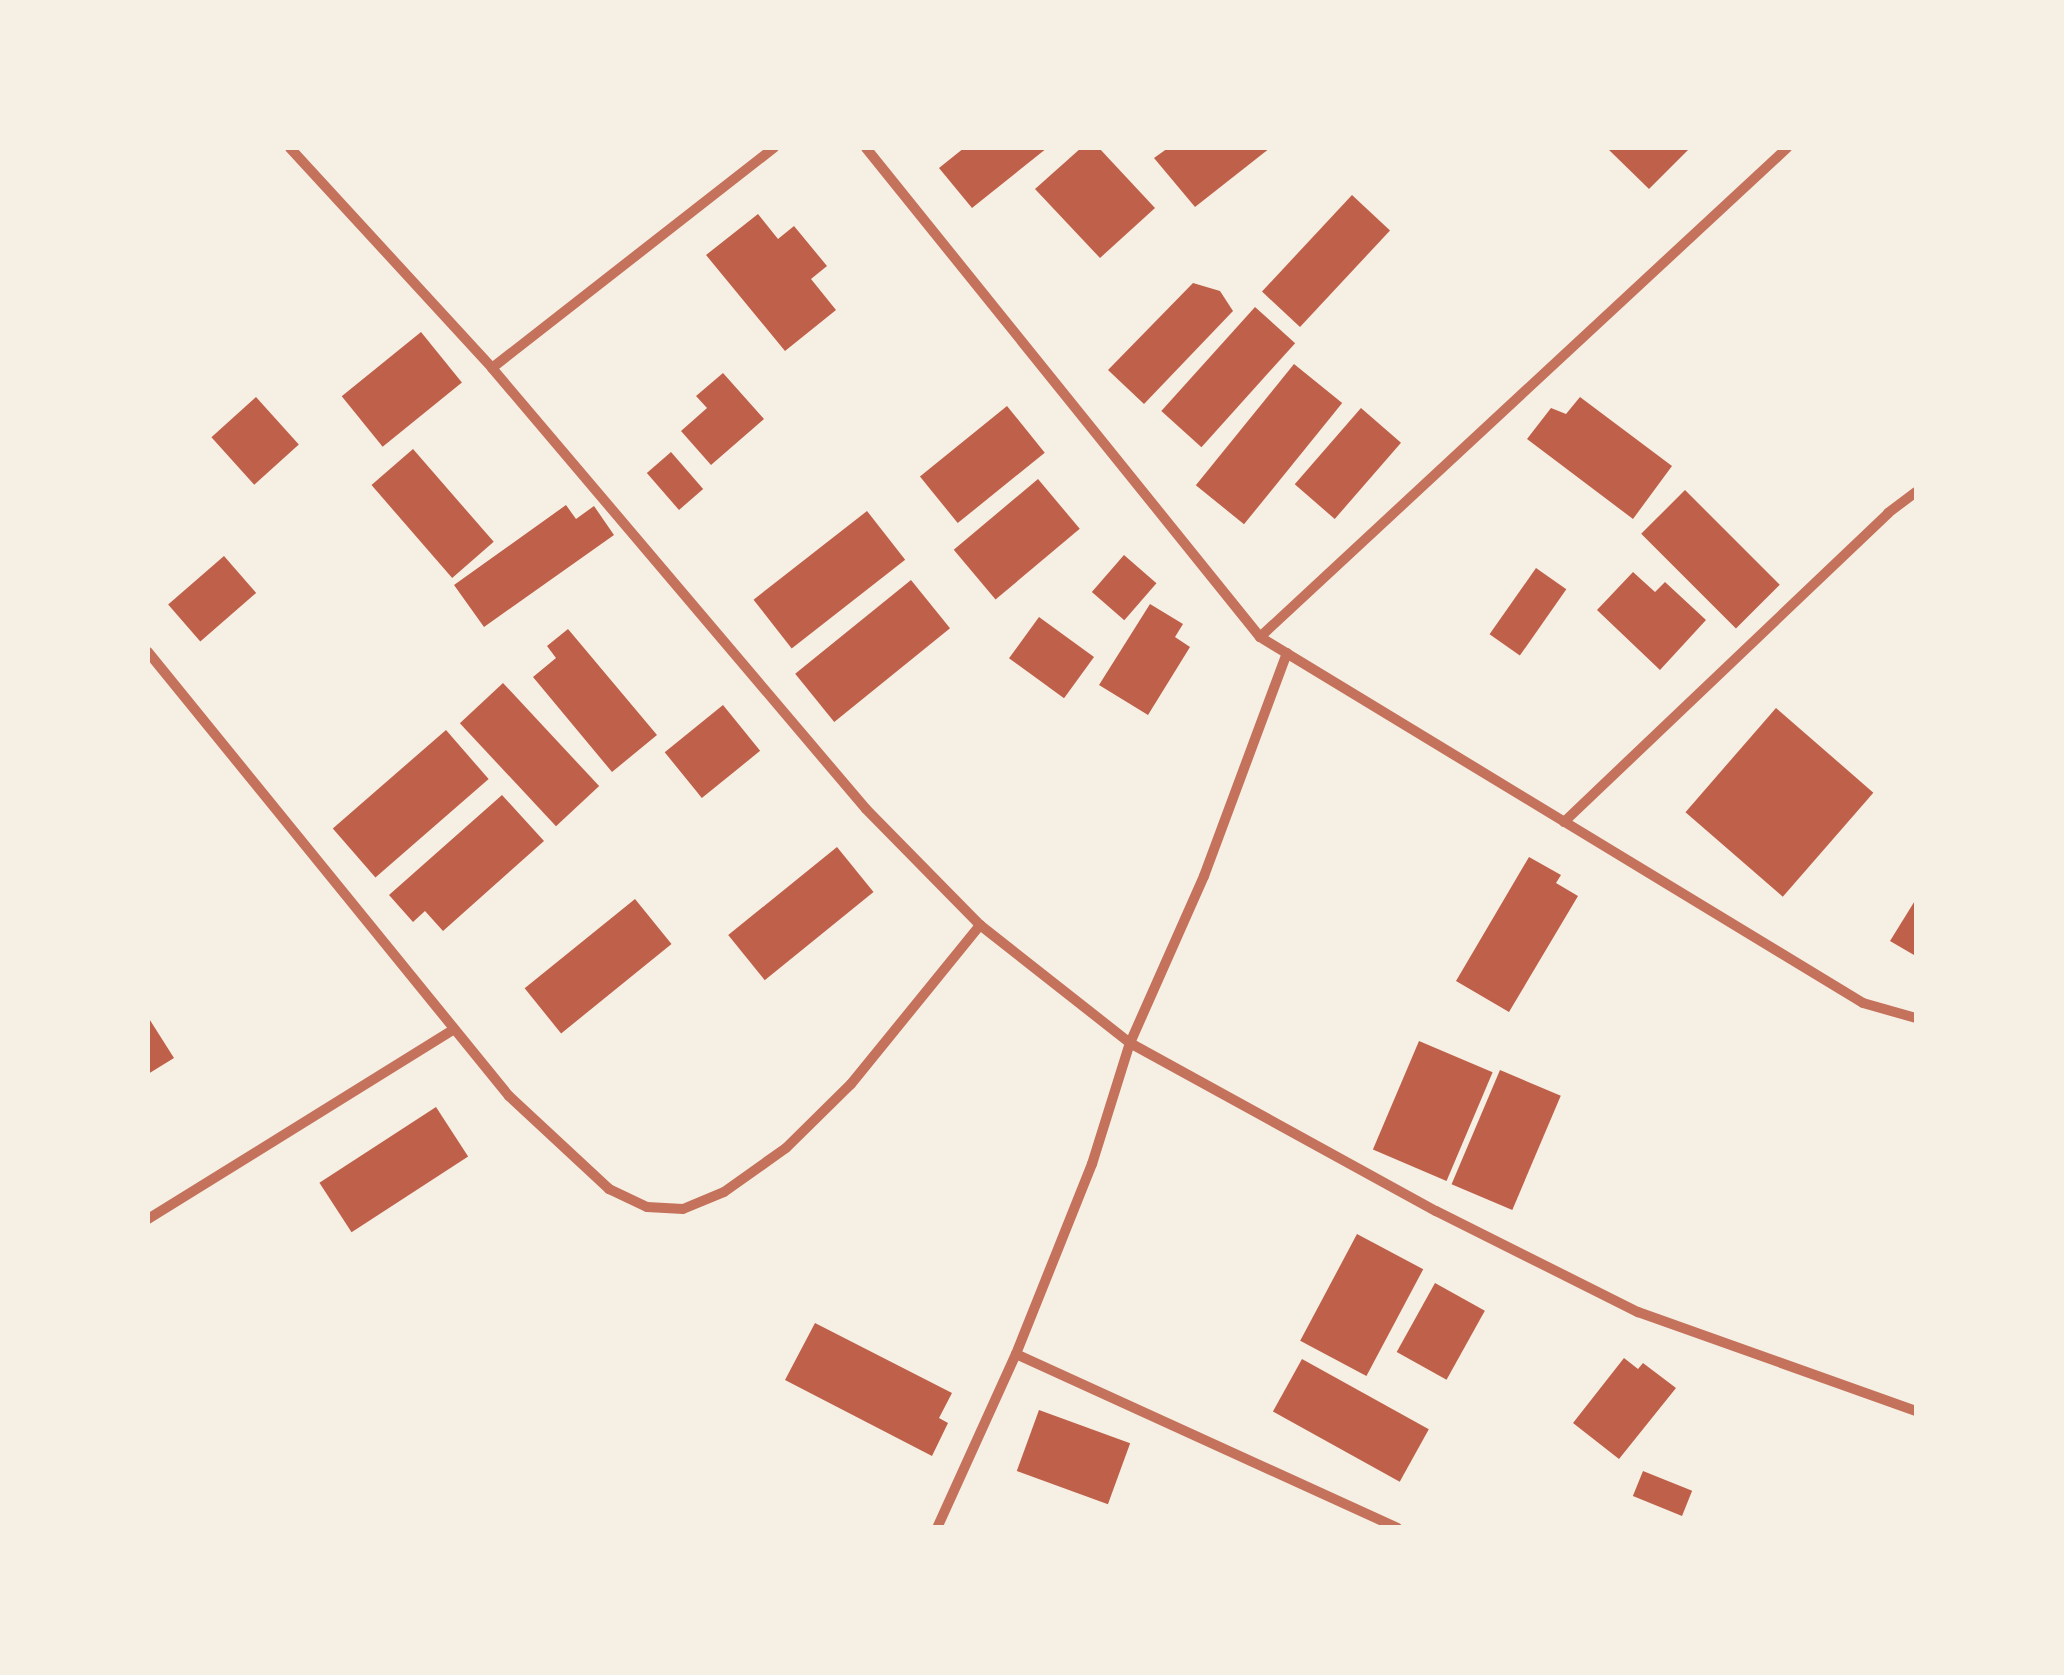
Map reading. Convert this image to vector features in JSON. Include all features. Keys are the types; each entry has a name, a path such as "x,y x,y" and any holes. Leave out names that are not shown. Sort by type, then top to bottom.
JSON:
{"street":[{"path":"290,148 492,368 866,809 980,925 1130,1044 1436,1211 1638,1312 1916,1411"},
{"path":"492,368 774,148"},
{"path":"866,148 1260,638 1863,1003 1916,1018"},
{"path":"1260,638 1788,148"},
{"path":"1564,822 1888,513 1916,492"},
{"path":"148,652 509,1096 609,1189 647,1207 683,1209 724,1192 786,1148 852,1084 980,925"},
{"path":"937,1528 1016,1354 1092,1164 1130,1044 1204,876 1286,653"},
{"path":"148,1219 454,1029"},
{"path":"1016,1354 1397,1528"}],"building":[{"path":"964,148 1047,148 972,208 939,168"},
{"path":"1081,148 1099,148 1155,208 1100,258 1035,189"},
{"path":"1168,148 1270,148 1195,207 1154,158"},
{"path":"1607,148 1690,148 1649,189"},
{"path":"1352,195 1390,230 1300,327 1262,292"},
{"path":"758,214 778,239 794,226 827,266 811,279 836,310 785,351 706,255"},
{"path":"1193,283 1220,291 1233,311 1144,404 1108,370"},
{"path":"1255,307 1295,343 1201,447 1161,411"},
{"path":"421,332 462,383 383,447 342,396"},
{"path":"1294,364 1342,403 1244,524 1196,485"},
{"path":"723,373 764,419 711,465 681,431 707,408 696,396"},
{"path":"256,397 299,445 254,485 211,437"},
{"path":"1580,397 1672,466 1633,519 1527,439 1551,408 1566,414"},
{"path":"1007,406 1045,453 958,523 920,476"},
{"path":"1361,408 1401,443 1335,519 1295,484"},
{"path":"413,449 494,542 452,578 371,485"},
{"path":"671,452 703,489 679,510 647,473"},
{"path":"1038,479 1080,529 996,599 954,550"},
{"path":"1685,490 1780,585 1736,629 1641,534"},
{"path":"566,505 576,519 594,506 614,535 484,627 454,585"},
{"path":"867,511 905,560 792,649 754,600"},
{"path":"1124,555 1156,583 1124,620 1092,592"},
{"path":"224,556 256,593 200,642 168,605"},
{"path":"1536,568 1566,589 1520,656 1490,634"},
{"path":"1633,572 1655,592 1665,582 1706,620 1660,670 1597,610"},
{"path":"911,580 950,628 834,722 795,674"},
{"path":"1150,604 1183,624 1175,637 1190,647 1148,715 1099,685"},
{"path":"1039,617 1094,657 1064,698 1009,658"},
{"path":"568,629 657,735 612,772 533,677 556,658 547,646"},
{"path":"503,683 599,786 556,826 460,723"},
{"path":"723,705 760,751 702,798 665,752"},
{"path":"1776,708 1873,793 1783,897 1685,812"},
{"path":"446,730 489,779 375,877 333,828"},
{"path":"502,795 544,841 443,931 425,911 413,922 389,895"},
{"path":"837,847 874,892 765,980 728,935"},
{"path":"1529,857 1561,875 1556,883 1578,896 1509,1012 1456,981"},
{"path":"635,899 672,944 561,1033 525,988"},
{"path":"1916,899 1916,954 1914,955 1890,941"},
{"path":"148,1017 174,1058 148,1074"},
{"path":"1419,1041 1493,1072 1447,1181 1373,1150"},
{"path":"1500,1070 1561,1096 1512,1210 1452,1184"},
{"path":"436,1107 468,1156 352,1232 319,1183"},
{"path":"1357,1234 1423,1269 1366,1376 1300,1341"},
{"path":"1435,1283 1485,1311 1447,1380 1397,1352"},
{"path":"815,1323 952,1393 939,1418 948,1423 932,1456 785,1380"},
{"path":"1624,1358 1638,1369 1643,1363 1676,1388 1619,1459 1573,1423"},
{"path":"1302,1359 1429,1429 1400,1482 1273,1411"},
{"path":"1039,1410 1130,1443 1108,1504 1017,1471"},
{"path":"1643,1471 1692,1491 1682,1516 1633,1496"}]}
